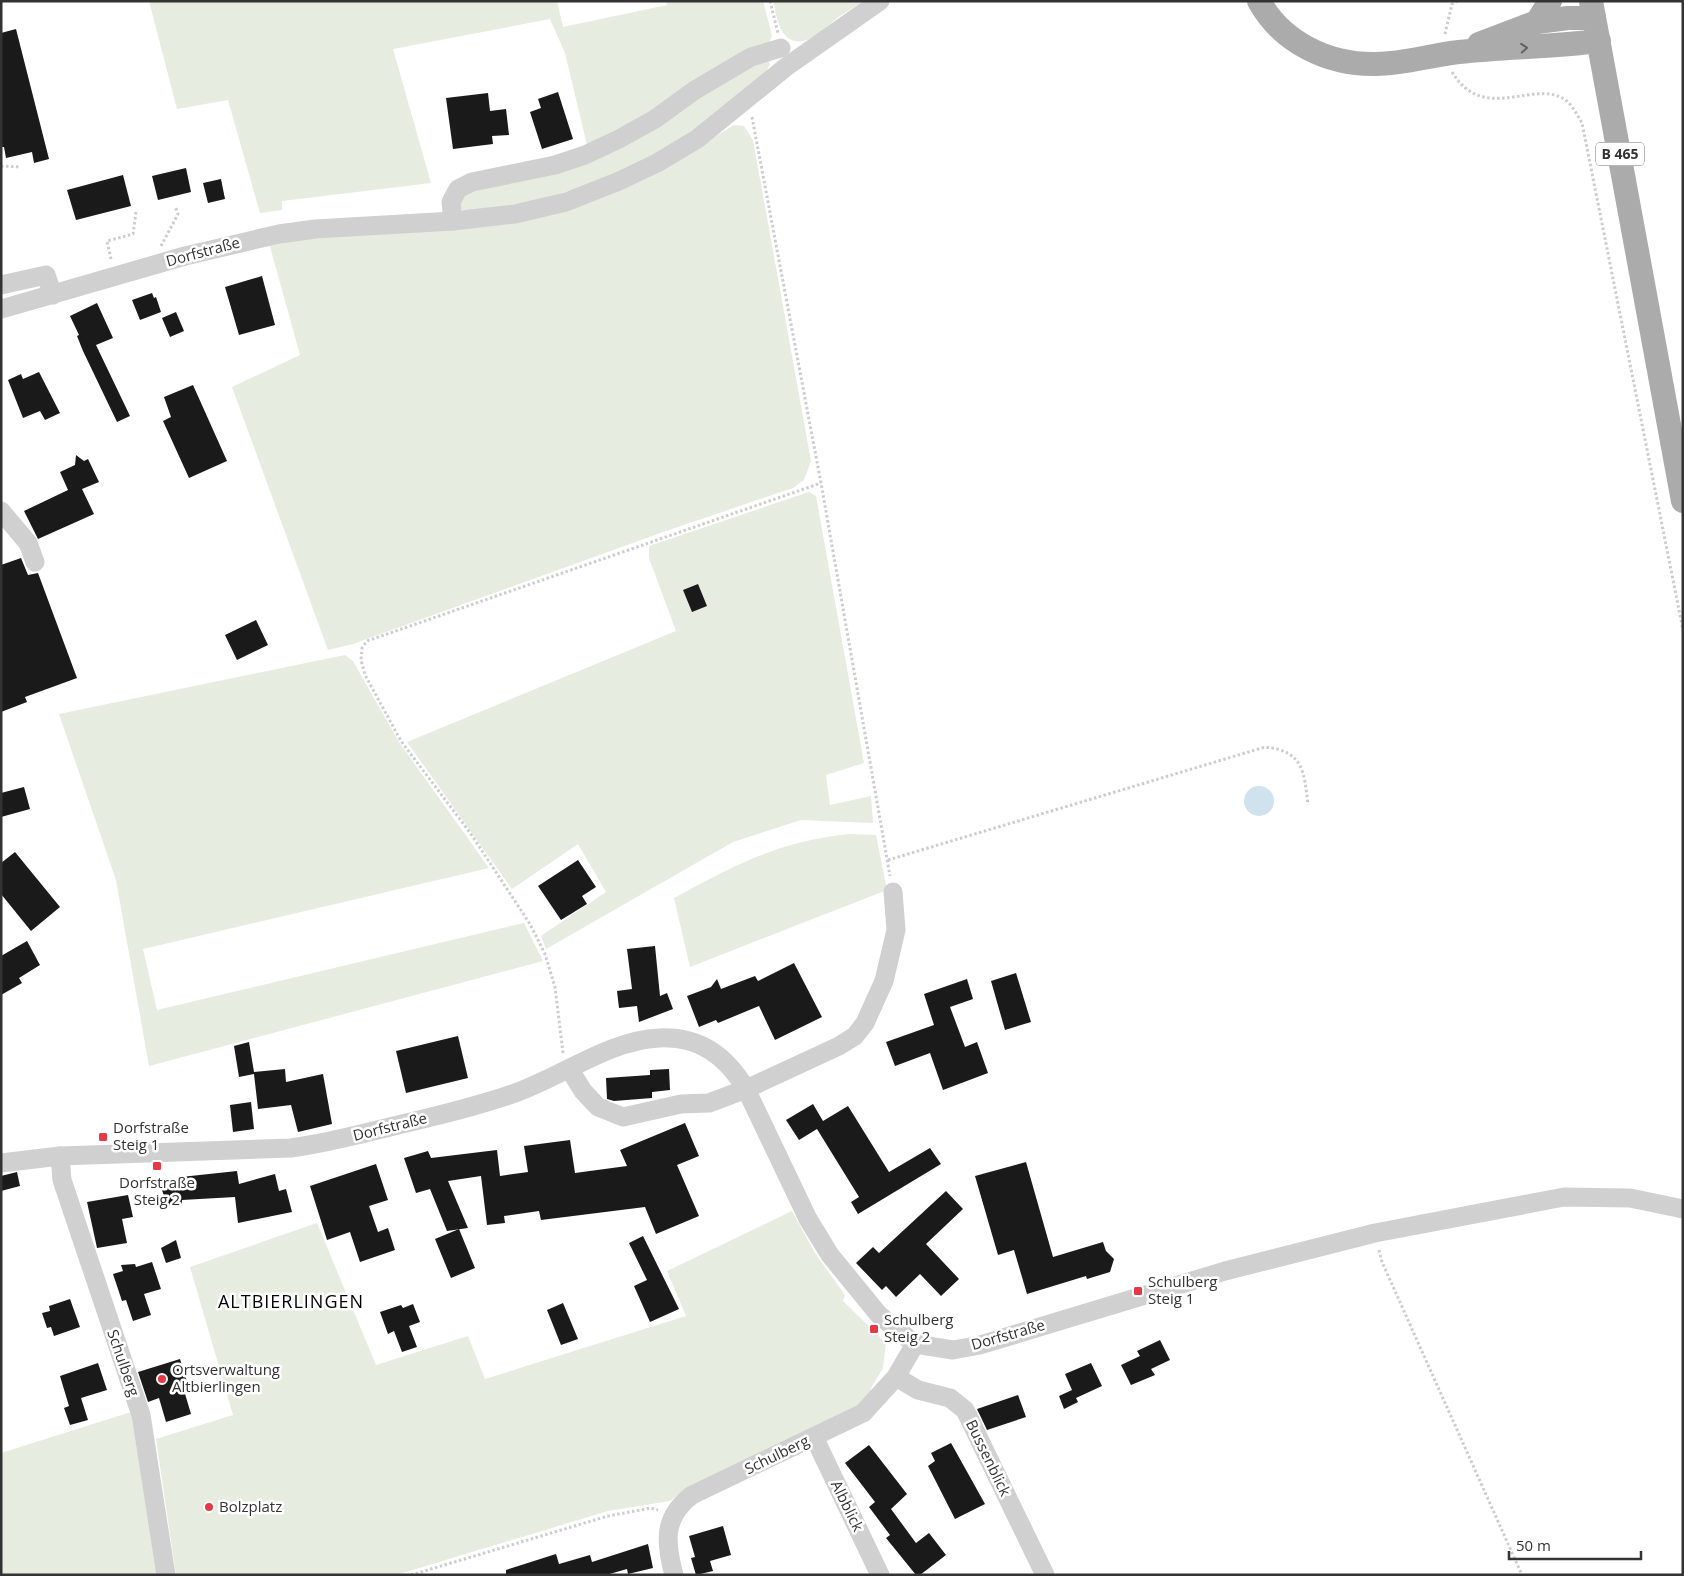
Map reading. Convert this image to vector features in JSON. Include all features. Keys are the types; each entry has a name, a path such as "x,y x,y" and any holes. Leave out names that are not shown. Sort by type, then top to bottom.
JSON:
{"main road":[{"path":"1259,1 1265,12 1284,32 1311,50 1333,59 1351,63 1377,64 1452,53 1599,42"},
{"path":"1537,22 1550,1"},
{"path":"1452,53 1537,22 1568,18 1593,10"},
{"name":"B 465","path":"1593,10 1683,500"}],"street":[{"name":"Dorfstraße","path":"1,309 154,265 279,234 453,221 515,214 566,202 657,163 697,139 749,99 786,67 880,1"},
{"path":"453,221 451,202 458,189 472,182 555,165 585,155 619,140 648,123 695,90 751,57 781,48"},
{"path":"1,285 46,275 53,295"},
{"path":"1,511 28,544 35,562"},
{"path":"570,1070 583,1091 598,1107 623,1116 681,1104 708,1103 746,1089 839,1046 855,1036 865,1023 884,981 896,930 893,892"},
{"name":"Dorfstraße","path":"1,1163 60,1156 291,1148 325,1143 464,1109 516,1093 622,1046 642,1040 661,1038 682,1040 704,1046 720,1056 734,1069 746,1089 808,1219 830,1255 882,1318 915,1344 953,1350 980,1345 1225,1271 1375,1233 1564,1198 1630,1198 1683,1209"},
{"name":"Schulberg","path":"60,1156 62,1180 141,1414 166,1575"},
{"name":"Schulberg","path":"673,1514 692,1495 863,1412 879,1398 896,1378 915,1344"},
{"name":"Bussenblick","path":"896,1378 918,1390 950,1398 965,1410 1044,1575"},
{"name":"Albblick","path":"814,1437 880,1575"},
{"path":"673,1514 667,1538 668,1552 674,1575"}],"path":[{"path":"1457,1 1452,4 1445,29 1452,53 1451,70 1467,91 1485,98 1550,94 1568,102 1582,122 1683,630"},
{"path":"749,99 821,483 893,892"},
{"path":"1,166 21,167"},
{"path":"154,265 163,240 178,214 175,206"},
{"path":"115,276 106,241 133,234 136,212"},
{"path":"570,1070 563,1055 555,987 545,954 530,924 471,834 401,741 365,675 361,660 362,648 368,641 821,483"},
{"path":"888,860 1265,747 1283,749 1296,758 1304,772 1308,805"},
{"path":"1382,1262 1522,1575"},
{"path":"411,1575 608,1516 651,1508 673,1514"}],"shaded area":[{"path":"149,1 557,1 563,27 667,5 666,1 763,1 772,36 769,43 588,149 565,53 550,19 393,49 431,183 282,201 282,210 260,213 228,100 177,109"},
{"path":"773,1 863,1 840,16 814,37 798,41 791,40 784,34 778,23"},
{"path":"768,61 770,64 764,77 715,115 664,149 621,171 575,189 529,202 476,211 460,209 458,200 478,189 563,167 746,65"},
{"path":"734,125 744,126 753,140 811,461 804,480 793,488 666,531 353,644 328,650 232,387 300,355 269,243 570,210 615,193 649,177"},
{"path":"809,492 816,496 864,763 826,775 830,805 871,796 873,823 801,820 733,842 546,949 541,936 606,892 578,844 512,889 407,742 676,631 649,558 649,546"},
{"path":"345,655 353,661 399,742 489,868 143,949 157,1010 524,923 543,961 149,1066 116,880 59,714"},
{"path":"849,834 876,835 887,890 690,967 674,898 758,856 800,843"},
{"path":"792,1211 815,1253 845,1295 843,1301 886,1343 883,1368 871,1388 871,1393 858,1406 689,1486 670,1501 608,1511 396,1575 176,1575 156,1439 233,1415 190,1267 317,1223 376,1365 468,1336 485,1379 686,1316 667,1271"},
{"path":"131,1412 157,1575 1,1575 1,1453"}],"water":[{"path":"1259,786 1270,790 1274,801 1270,812 1259,816 1248,812 1244,801 1248,790"}],"building":[{"path":"16,29 49,159 34,163 32,152 6,158 4,147 1,147 1,33"},
{"path":"558,92 573,139 542,149 530,112 541,108 538,99"},
{"path":"488,93 490,111 506,109 509,135 492,136 493,144 453,149 446,98"},
{"path":"186,168 191,192 158,200 152,176"},
{"path":"123,175 131,206 76,220 67,190"},
{"path":"221,179 225,199 208,203 203,183"},
{"path":"262,276 275,325 239,335 225,287"},
{"path":"152,293 154,298 156,297 161,312 140,320 132,300"},
{"path":"97,303 113,338 96,345 130,416 117,422 83,351 77,336 79,335 70,316"},
{"path":"176,312 184,331 170,337 162,318"},
{"path":"39,372 60,413 45,420 40,411 23,418 8,380 21,374 23,379"},
{"path":"193,385 227,461 189,478 163,421 171,417 164,397"},
{"path":"76,455 84,461 88,459 99,482 82,489 94,514 38,539 24,511 68,490 60,472 75,465"},
{"path":"21,558 28,575 38,573 77,678 25,697 27,702 1,712 1,565"},
{"path":"698,584 707,606 692,612 683,590"},
{"path":"256,620 268,645 237,660 225,635"},
{"path":"24,787 30,809 1,817 1,793"},
{"path":"15,852 60,907 31,931 1,894 1,863"},
{"path":"578,860 596,887 582,896 587,904 561,920 538,886"},
{"path":"27,941 40,965 19,978 22,983 1,995 1,956"},
{"path":"655,946 660,996 667,993 673,1009 639,1022 637,1006 619,1008 617,991 632,989 627,949"},
{"path":"794,963 822,1017 775,1040 759,1006 718,1023 716,1020 699,1027 687,996 711,987 717,979 721,989 755,976 758,981"},
{"path":"1016,973 1031,1022 1005,1030 991,981"},
{"path":"967,979 973,999 950,1007 965,1047 977,1042 988,1073 943,1090 930,1053 895,1066 886,1042 934,1025 924,994"},
{"path":"458,1036 468,1078 406,1093 396,1051"},
{"path":"249,1042 254,1072 285,1069 286,1082 323,1074 332,1124 298,1132 291,1105 258,1109 254,1074 239,1077 234,1046"},
{"path":"669,1069 670,1090 652,1092 652,1098 614,1101 607,1099 606,1078 650,1075 650,1070"},
{"path":"251,1102 254,1129 233,1132 230,1105"},
{"path":"813,1104 823,1121 848,1106 889,1172 930,1148 941,1164 858,1214 851,1202 859,1197 817,1129 799,1140 786,1120"},
{"path":"685,1123 699,1156 677,1165 699,1216 656,1234 645,1207 541,1220 539,1211 504,1216 505,1223 487,1225 481,1176 448,1181 468,1228 447,1231 430,1189 416,1193 404,1158 428,1151 431,1158 497,1150 500,1176 528,1172 524,1146 570,1140 575,1173 627,1166 620,1150"},
{"path":"1026,1162 1053,1257 1103,1242 1106,1251 1114,1259 1110,1272 1087,1279 1086,1276 1027,1294 1014,1250 998,1255 975,1176"},
{"path":"376,1164 388,1200 369,1206 378,1232 388,1228 395,1250 360,1262 350,1232 327,1240 310,1186"},
{"path":"237,1171 239,1184 275,1174 279,1191 286,1189 292,1212 238,1223 235,1197 182,1200 182,1204 167,1205 160,1184 170,1184 170,1180 181,1179 181,1177"},
{"path":"17,1172 20,1186 1,1191 1,1176"},
{"path":"946,1191 963,1209 926,1244 959,1279 941,1296 920,1274 896,1297 886,1286 882,1290 856,1263 873,1247 879,1253"},
{"path":"128,1195 133,1217 122,1219 127,1243 97,1248 87,1202"},
{"path":"459,1229 475,1268 451,1278 435,1239"},
{"path":"643,1236 679,1309 650,1322 634,1286 647,1280 629,1243"},
{"path":"176,1240 181,1258 166,1263 161,1248"},
{"path":"152,1262 161,1289 144,1294 151,1315 133,1321 126,1300 122,1301 113,1274 123,1271 121,1265 135,1264 136,1267"},
{"path":"70,1299 80,1327 54,1336 51,1327 47,1328 42,1313 50,1311 49,1306"},
{"path":"563,1303 578,1339 561,1345 547,1310"},
{"path":"413,1304 420,1322 409,1326 417,1347 402,1352 394,1331 388,1334 380,1312 401,1305 403,1308"},
{"path":"1160,1340 1170,1360 1151,1369 1155,1375 1131,1385 1121,1365 1140,1356 1137,1351"},
{"name":"Ortsverwaltung Altbierlingen","path":"180,1359 188,1385 183,1387 191,1414 166,1422 159,1398 148,1402 138,1372"},
{"path":"98,1363 107,1390 81,1398 88,1420 70,1425 64,1408 69,1406 60,1376"},
{"path":"1091,1363 1102,1386 1076,1398 1078,1402 1064,1409 1059,1396 1072,1390 1065,1374"},
{"path":"1018,1395 1026,1417 987,1430 977,1409"},
{"path":"951,1443 985,1504 955,1519 928,1466 935,1461 931,1453"},
{"path":"869,1445 907,1494 891,1509 916,1543 929,1533 946,1555 920,1575 916,1575 886,1538 890,1535 869,1507 875,1502 845,1463"},
{"path":"723,1526 731,1555 710,1561 713,1571 696,1575 691,1558 695,1557 689,1536"},
{"path":"648,1544 653,1568 628,1574 627,1569 606,1575 506,1575 506,1570 556,1554 559,1564 590,1555 592,1562"}],"place":[{"name":"Dorfstraße Steig 1","path":"103,1137"},
{"name":"Dorfstraße Steig 2","path":"157,1166"},
{"name":"Schulberg Steig 1","path":"1138,1291"},
{"name":"Schulberg Steig 2","path":"874,1329"},
{"name":"Ortsverwaltung Altbierlingen","path":"162,1379"},
{"name":"Bolzplatz","path":"209,1507"}],"district":[{"name":"ALTBIERLINGEN","path":"291,1302"}]}
